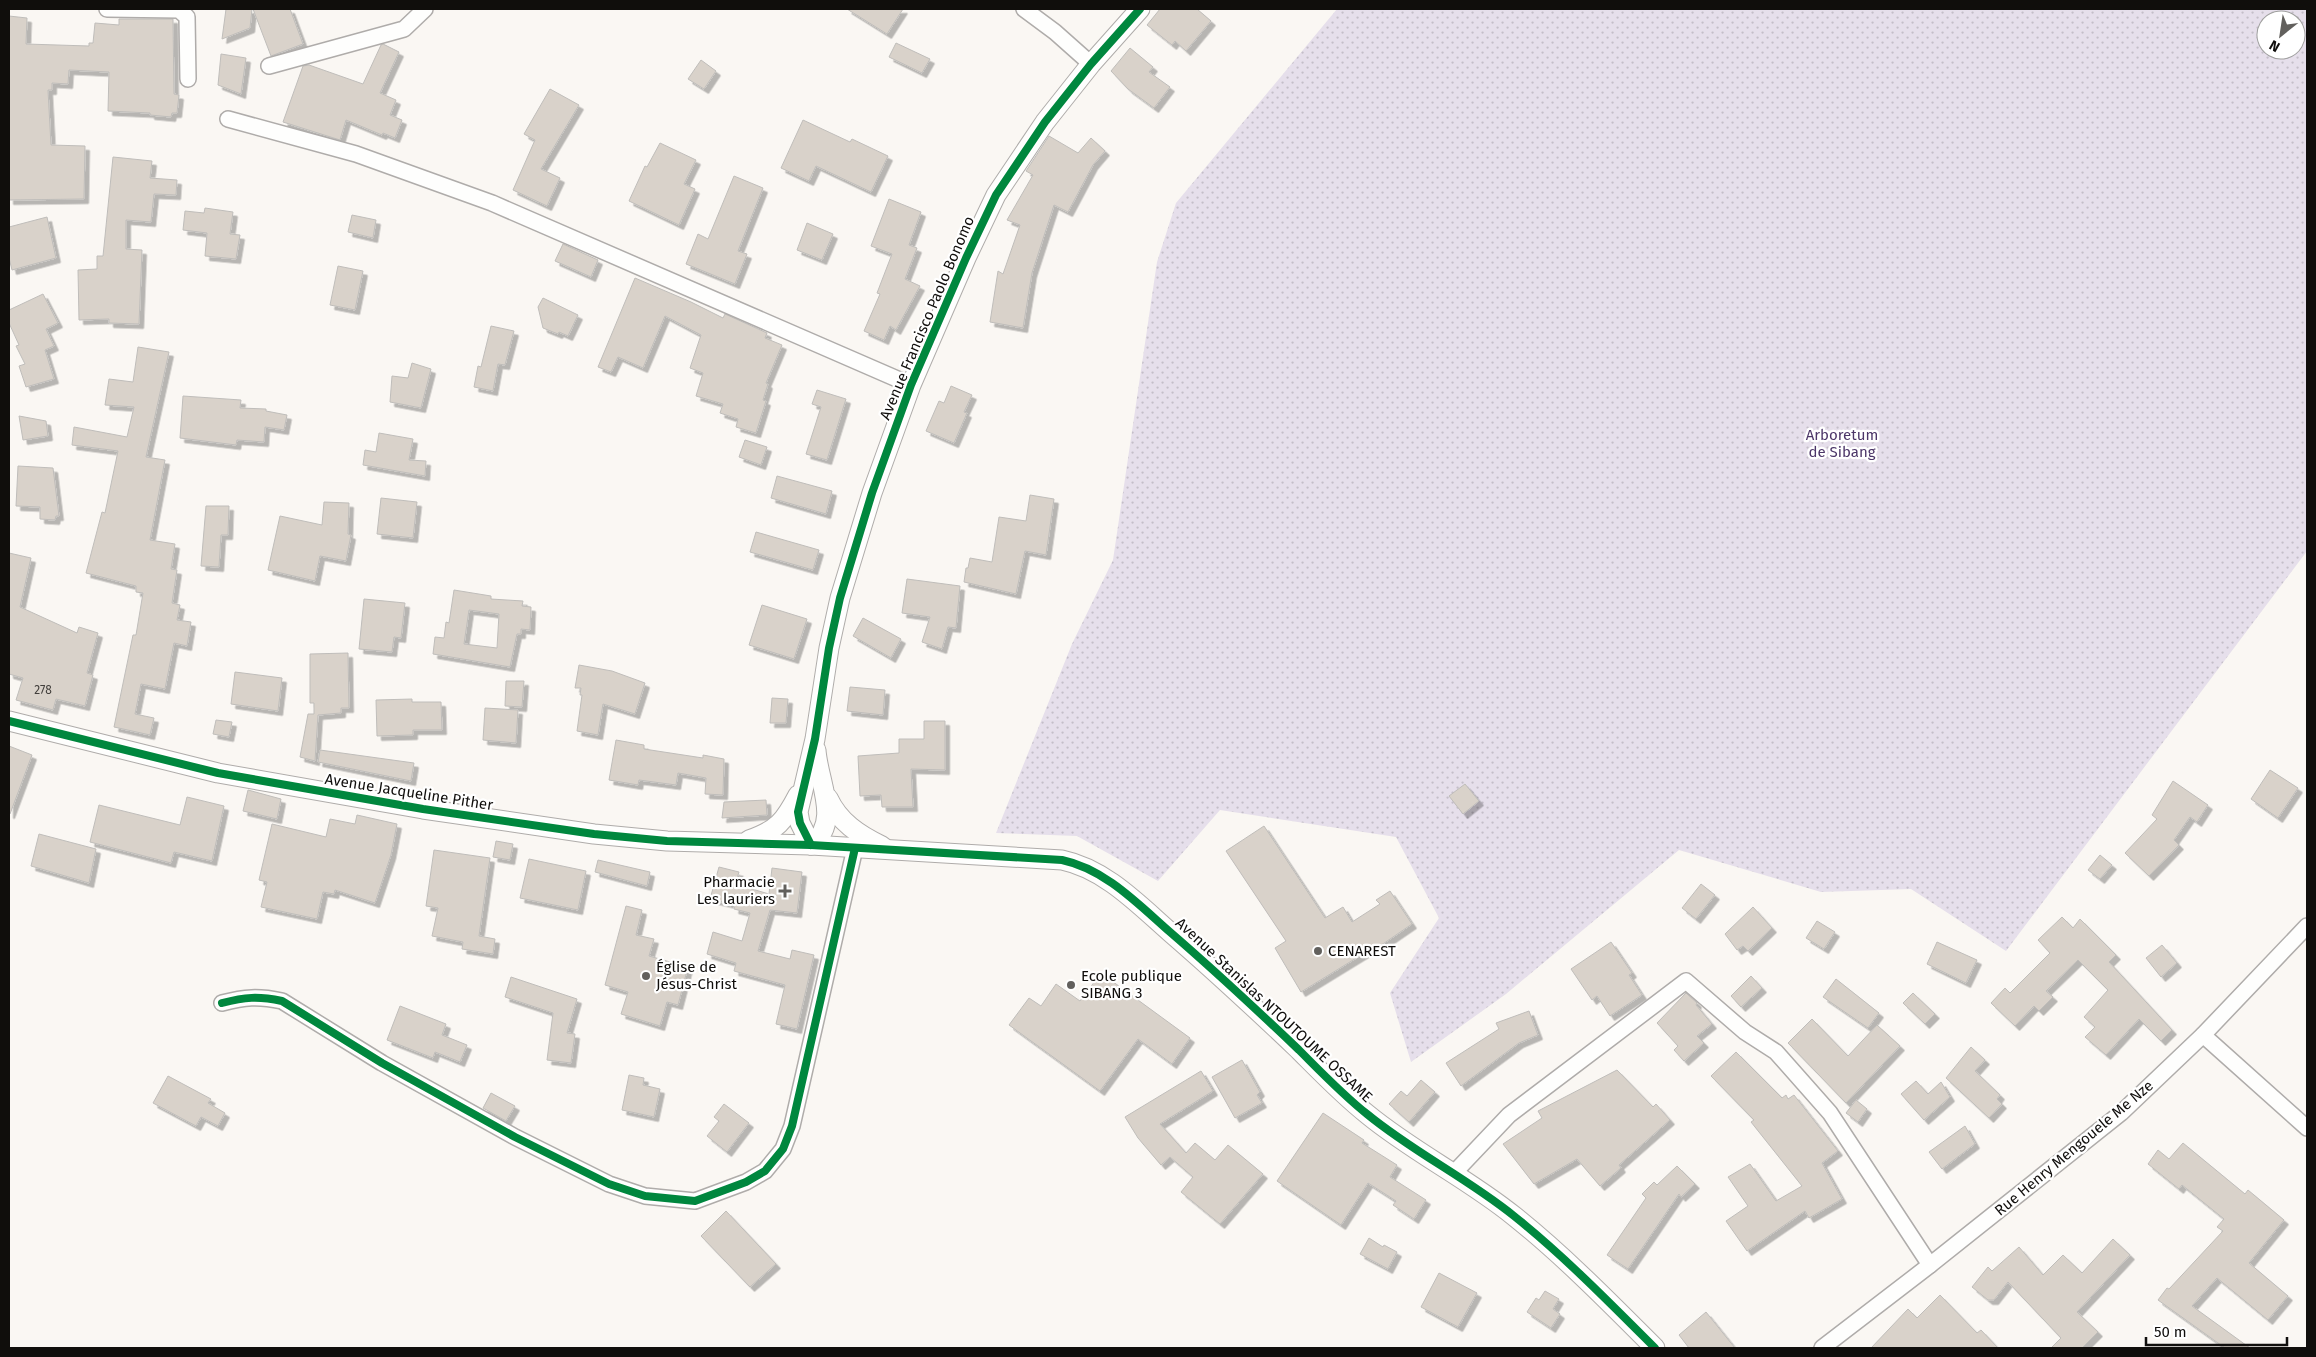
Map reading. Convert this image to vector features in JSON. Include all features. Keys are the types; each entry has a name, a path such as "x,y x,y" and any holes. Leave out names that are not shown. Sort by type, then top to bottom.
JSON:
{"street":[{"path":"107,9 179,10 187,17 188,79"},
{"path":"269,66 404,29 425,9"},
{"path":"1024,9 1055,32 1091,64"},
{"name":"Avenue Francisco Paolo Bonomo","path":"815,739 829,648 840,598 872,493 911,385 966,258 996,195 1028,146 1091,64 1140,9"},
{"path":"228,119 356,154 492,203 911,385"},
{"name":"Avenue Jacqueline Pither","path":"9,721 218,773 424,809 594,834 667,841 812,845"},
{"path":"815,739 817,763 828,819 820,838 812,845 800,823 798,812 815,739"},
{"path":"739,844 775,828 785,819 803,785"},
{"path":"823,787 833,809 846,824 859,834 890,850"},
{"name":"Avenue Stanislas NTOUTOUME OSSAME","path":"812,845 1062,860 1080,864 1103,877 1179,940 1368,1116 1514,1215 1656,1348"},
{"path":"222,1004 246,997 264,997 282,1001 382,1063 452,1103 609,1184 645,1196 694,1201 738,1186 765,1171 783,1149 792,1126 855,848"},
{"name":"Rue Henry Mengouele Me Nze","path":"1822,1348 1930,1266 2121,1113 2203,1035 2307,926"},
{"path":"1454,1173 1509,1115 1686,981 1745,1032 1776,1052 1830,1113 1930,1266"},
{"path":"2203,1035 2307,1128"}],"green space":[{"name":"Arboretum de Sibang","path":"1337,9 2307,9 2307,551 2006,951 1911,889 1821,892 1679,850 1506,994 1411,1062 1390,993 1439,918 1396,837 1220,810 1158,881 1077,836 996,833 1072,644 1113,560 1157,262 1176,203"}],"building":[{"path":"226,9 252,9 250,28 222,39"},
{"path":"253,9 290,9 303,44 271,56"},
{"path":"847,9 903,9 887,34"},
{"path":"1160,9 1197,9 1211,21 1186,51 1175,41 1172,45 1147,25"},
{"path":"9,16 27,18 26,44 89,46 89,43 93,43 95,23 119,25 119,19 173,19 174,94 179,95 177,113 172,113 171,117 150,115 150,113 108,111 109,72 69,70 68,84 52,83 52,90 48,90 51,145 85,146 84,199 9,200"},
{"path":"896,43 930,59 922,73 889,57"},
{"path":"383,44 399,52 380,93 396,100 390,115 402,120 395,138 383,133 382,135 346,120 340,140 283,122 303,66 309,65 363,84"},
{"path":"1130,48 1153,67 1149,72 1170,87 1154,108 1128,89 1111,71"},
{"path":"221,54 246,58 241,94 218,85"},
{"path":"701,60 716,71 704,89 688,79"},
{"path":"550,89 579,105 541,169 560,178 547,206 513,190 535,140 524,134"},
{"path":"803,120 850,142 852,139 888,156 871,192 816,166 809,181 781,168"},
{"path":"1049,136 1078,153 1091,138 1105,151 1093,165 1068,212 1054,205 1032,273 1023,328 990,322 998,271 1003,274 1020,225 1007,220 1033,175 1026,171"},
{"path":"660,143 696,160 684,184 695,189 679,225 629,201 645,166 647,167"},
{"path":"113,157 152,161 150,178 177,180 176,195 154,194 151,222 126,220 126,249 142,250 139,324 109,323 109,319 79,320 78,270 97,269 97,256 103,256"},
{"path":"734,176 763,188 738,251 747,254 735,284 686,264 698,234 708,239"},
{"path":"889,199 921,212 909,245 917,248 905,279 920,286 896,330 890,326 884,340 864,331 880,294 877,293 892,254 871,246"},
{"path":"205,208 233,212 230,234 240,235 236,259 205,256 207,233 183,230 185,211 204,213"},
{"path":"352,215 376,220 373,238 348,232"},
{"path":"47,217 56,258 12,270 9,258 9,227"},
{"path":"807,223 833,234 822,260 797,250"},
{"path":"563,244 598,260 591,277 555,261"},
{"path":"338,266 363,271 355,310 330,305"},
{"path":"635,278 723,318 725,314 767,333 765,338 782,345 766,383 768,384 763,400 766,401 756,433 736,427 738,419 720,413 723,404 696,396 703,373 690,368 701,335 665,316 643,368 618,357 611,372 598,367"},
{"path":"43,294 58,323 46,329 54,346 45,350 54,379 26,387 19,366 25,364 16,346 19,345 9,323 9,310"},
{"path":"543,298 578,315 568,336 543,328 538,307"},
{"path":"491,326 514,331 505,365 498,364 493,391 474,387 478,366 481,367"},
{"path":"138,347 169,352 146,457 165,460 150,540 175,544 171,569 177,570 172,603 180,605 177,620 191,622 187,646 174,643 165,689 141,684 135,714 154,718 150,735 114,727 133,635 136,635 143,593 136,592 136,586 86,573 102,512 105,513 118,451 72,445 74,427 127,437 134,407 105,405 109,379 133,382"},
{"path":"412,363 431,369 421,408 390,402 392,376 408,378"},
{"path":"951,386 972,395 964,412 967,413 954,443 926,431 939,401 944,403"},
{"path":"817,390 846,399 827,460 806,454 821,407 812,404"},
{"path":"183,396 241,400 240,408 266,409 266,411 287,415 284,430 265,427 264,442 237,440 236,445 180,438"},
{"path":"19,416 46,421 48,436 23,440"},
{"path":"379,433 413,439 409,460 426,461 425,476 363,465 365,450 376,452"},
{"path":"745,440 767,447 761,465 739,457"},
{"path":"18,466 53,468 59,516 56,516 55,520 40,519 40,507 16,506"},
{"path":"777,476 832,491 826,514 771,498"},
{"path":"1030,495 1054,499 1046,555 1025,551 1016,594 964,582 970,558 992,562 999,517 1026,521"},
{"path":"381,498 417,502 413,538 377,534"},
{"path":"324,502 349,503 348,534 351,535 346,561 320,556 315,581 268,570 280,516 322,525"},
{"path":"206,506 229,506 228,535 221,535 219,567 201,566"},
{"path":"756,532 819,550 813,570 750,552"},
{"path":"9,553 31,558 20,607 77,633 79,627 98,633 87,673 93,675 85,706 56,699 53,710 16,700 23,678 9,674"},
{"path":"907,579 960,586 956,628 948,627 942,649 922,642 930,617 902,613"},
{"path":"454,590 491,596 491,599 523,601 522,606 531,607 530,630 521,629 521,634 517,634 510,667 433,654 435,637 444,638 446,622 449,623","holes":["469,610 499,614 497,648 464,644"]},
{"path":"364,599 405,603 401,638 394,637 392,652 359,649"},
{"path":"762,605 807,619 794,659 749,645"},
{"path":"863,618 901,639 891,658 853,636"},
{"path":"348,653 349,708 341,708 341,713 318,715 315,761 300,757 308,714 314,714 314,703 310,703 310,654"},
{"path":"579,665 612,671 645,683 635,714 603,704 598,735 577,731 582,695 580,695 581,688 575,688"},
{"path":"235,672 282,678 278,711 231,704"},
{"path":"506,681 524,681 522,707 505,706"},
{"path":"850,687 885,690 883,715 847,711"},
{"path":"772,698 788,699 786,723 770,723"},
{"path":"412,699 412,702 441,702 442,730 413,730 413,735 377,736 376,700"},
{"path":"485,708 518,710 516,743 483,740"},
{"path":"216,720 232,722 229,737 213,734"},
{"path":"924,721 945,721 945,770 911,769 913,807 882,807 881,795 860,796 858,756 899,753 899,739 924,739"},
{"path":"616,740 644,745 644,749 703,758 703,755 724,759 723,795 705,794 706,778 678,773 676,785 639,780 638,785 609,780"},
{"path":"9,746 32,755 10,814 9,814"},
{"path":"320,750 414,763 411,781 318,762"},
{"path":"2270,770 2298,788 2278,818 2251,799"},
{"path":"2173,781 2208,805 2197,822 2190,817 2174,840 2179,845 2149,876 2125,853 2157,819 2152,815"},
{"path":"1465,784 1479,801 1463,814 1449,796"},
{"path":"248,790 281,799 277,819 243,811"},
{"path":"187,797 224,806 212,861 174,852 171,863 90,842 99,805 180,825"},
{"path":"766,800 767,815 722,818 724,802"},
{"path":"357,815 397,824 391,855 375,903 335,890 334,894 323,892 317,919 261,907 267,882 259,880 272,824 326,837 330,819 355,824"},
{"path":"1264,826 1325,918 1343,907 1352,922 1380,904 1376,900 1390,891 1412,924 1377,948 1376,946 1301,992 1275,948 1286,941 1226,851"},
{"path":"39,834 96,849 89,883 31,866"},
{"path":"496,841 513,844 510,860 493,857"},
{"path":"434,850 490,858 479,936 495,939 493,954 462,949 463,942 432,936 438,908 426,906"},
{"path":"2100,855 2112,865 2100,879 2088,870"},
{"path":"529,859 586,871 578,910 520,898"},
{"path":"598,860 650,872 647,886 595,872"},
{"path":"719,867 739,872 735,884 769,894 772,868 802,872 797,913 770,910 758,951 790,959 792,950 814,955 797,1029 776,1024 785,985 734,971 736,963 707,954 713,932 742,941 750,913 734,909 735,905 710,899"},
{"path":"1701,884 1715,895 1696,919 1682,908"},
{"name":"Église de Jésus-Christ","path":"626,906 642,910 636,935 654,939 649,956 688,967 678,1005 667,1002 660,1026 621,1014 628,992 605,985"},
{"path":"1753,907 1772,928 1748,951 1743,946 1737,950 1725,934"},
{"path":"2062,917 2073,928 2080,919 2116,955 2109,962 2172,1030 2161,1041 2139,1019 2106,1055 2085,1037 2095,1027 2084,1017 2108,990 2078,960 2046,991 2053,997 2039,1011 2034,1006 2015,1026 1991,1003 2005,988 2010,993 2050,953 2038,940"},
{"path":"1817,921 1835,932 1824,949 1806,938"},
{"path":"1611,942 1632,973 1629,975 1642,995 1610,1016 1597,996 1592,1000 1571,969"},
{"path":"1937,942 1977,960 1966,983 1927,964"},
{"path":"2162,945 2177,963 2161,977 2146,958"},
{"path":"1101,973 1190,1038 1172,1064 1138,1039 1100,1091 1009,1025 1029,998 1041,1006 1056,984 1080,1001"},
{"path":"1751,976 1762,988 1741,1007 1731,996"},
{"path":"511,977 577,999 567,1033 575,1034 571,1063 547,1060 553,1013 505,997"},
{"path":"1836,979 1879,1013 1868,1028 1823,997"},
{"path":"1686,993 1697,1003 1696,1005 1712,1024 1697,1036 1704,1043 1684,1061 1674,1050 1678,1046 1657,1023"},
{"path":"1913,993 1935,1014 1925,1024 1903,1003"},
{"path":"400,1006 446,1024 442,1035 467,1045 460,1062 435,1052 433,1058 387,1040"},
{"path":"1529,1011 1538,1035 1519,1043 1461,1086 1446,1063 1499,1029 1496,1023"},
{"path":"1812,1019 1848,1056 1877,1025 1900,1046 1846,1103 1788,1043"},
{"path":"1971,1047 1985,1060 1975,1071 2000,1095 1997,1099 2002,1104 1989,1118 1946,1078"},
{"path":"1736,1052 1782,1098 1786,1095 1788,1099 1794,1095 1838,1151 1822,1163 1842,1199 1809,1218 1805,1211 1747,1251 1726,1221 1748,1206 1728,1177 1750,1164 1776,1201 1802,1186 1751,1122 1754,1120 1711,1076"},
{"path":"1242,1060 1260,1092 1257,1095 1262,1103 1235,1118 1212,1077"},
{"path":"1617,1070 1653,1107 1656,1104 1670,1120 1619,1165 1621,1168 1600,1186 1577,1159 1534,1184 1503,1144 1542,1118 1538,1111"},
{"path":"1201,1071 1213,1091 1160,1124 1186,1153 1195,1143 1215,1160 1228,1145 1263,1174 1220,1224 1181,1192 1193,1177 1170,1157 1161,1165 1138,1138 1125,1117"},
{"path":"629,1075 644,1078 643,1085 660,1089 654,1117 622,1110"},
{"path":"168,1076 211,1099 208,1103 225,1113 218,1126 201,1117 196,1126 153,1103"},
{"path":"1421,1080 1435,1092 1409,1122 1389,1104 1401,1091 1407,1096"},
{"path":"1916,1081 1928,1094 1941,1082 1950,1097 1924,1120 1901,1094"},
{"path":"491,1093 515,1106 506,1121 483,1108"},
{"path":"1856,1100 1867,1109 1858,1122 1846,1113"},
{"path":"724,1104 749,1123 727,1152 707,1136 719,1121 714,1117"},
{"path":"1323,1113 1364,1140 1362,1143 1397,1165 1390,1177 1426,1200 1414,1219 1393,1205 1396,1201 1368,1183 1341,1225 1277,1181"},
{"path":"1965,1126 1975,1144 1942,1169 1929,1152"},
{"path":"2183,1143 2245,1194 2248,1190 2284,1220 2249,1263 2288,1296 2268,1320 2217,1278 2192,1306 2250,1348 2225,1348 2158,1300 2167,1288 2169,1289 2223,1231 2217,1227 2224,1219 2182,1185 2179,1189 2148,1164 2158,1150 2169,1159"},
{"path":"1677,1166 1695,1184 1681,1197 1679,1194 1628,1269 1607,1255 1646,1198 1642,1194 1654,1182 1657,1185"},
{"path":"726,1211 776,1264 750,1287 701,1236"},
{"path":"1369,1238 1383,1247 1384,1245 1397,1252 1388,1269 1360,1254"},
{"path":"2113,1239 2130,1255 2077,1312 2098,1332 2082,1348 2051,1348 2061,1338 2008,1282 1994,1300 1988,1300 1972,1287 1988,1267 1992,1271 2019,1247 2043,1275 2063,1255 2082,1273"},
{"path":"1439,1273 1477,1293 1458,1327 1421,1307"},
{"path":"1545,1291 1559,1299 1553,1309 1560,1314 1551,1328 1527,1312 1536,1298 1539,1300"},
{"path":"1940,1295 1977,1333 1981,1330 1998,1348 1871,1348 1908,1309 1917,1318"},
{"path":"1706,1312 1735,1348 1689,1348 1679,1335"}],"cycle path":[{"path":"811,845 800,823 798,812 815,739 829,648 840,598 872,493 911,385 966,258 996,195 1045,122 1091,64 1140,9"},
{"path":"9,721 218,773 423,809 594,834 667,841 811,845 1062,860 1078,865 1107,879 1133,899 1235,990 1367,1114 1403,1141 1478,1189 1533,1231 1655,1348"},
{"path":"222,1003 252,998 282,1001 382,1063 515,1137 609,1184 645,1196 695,1201 746,1182 765,1171 783,1149 792,1126 855,848"}],"place":[{"name":"Pharmacie Les lauriers","path":"785,891"},
{"name":"CENAREST","path":"1318,951"},
{"name":"Église de Jésus-Christ","path":"646,976"},
{"name":"Ecole publique SIBANG 3","path":"1071,985"}]}
